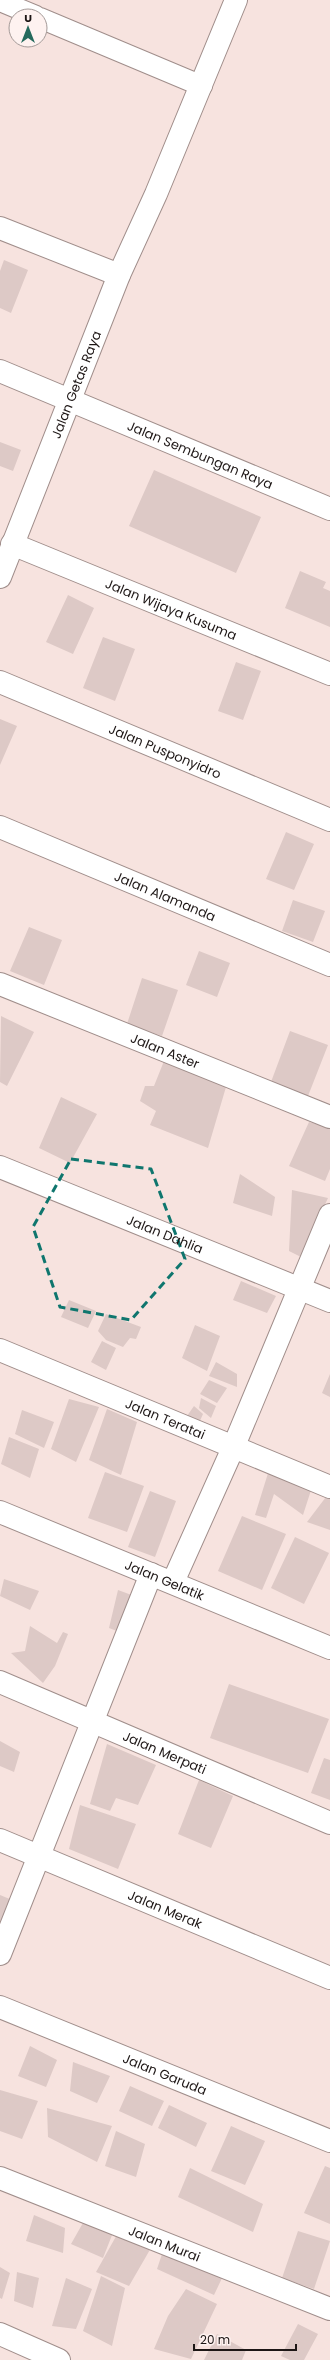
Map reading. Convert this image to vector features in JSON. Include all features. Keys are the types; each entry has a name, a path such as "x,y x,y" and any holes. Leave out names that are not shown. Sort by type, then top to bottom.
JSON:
{"street":[{"name":"Jalan Getas Raya","path":"1,569 119,275 156,194 202,86 236,0"},
{"path":"0,228 119,275"},
{"name":"Jalan Sembungan Raya","path":"0,371 330,509"},
{"name":"Jalan Wijaya Kusuma","path":"12,544 330,674"},
{"name":"Jalan Pusponyidro","path":"0,682 330,820"},
{"name":"Jalan Alamanda","path":"0,827 330,965"},
{"name":"Jalan Aster","path":"0,984 330,1117"},
{"name":"Jalan Dahlia","path":"0,1167 330,1301"},
{"path":"173,1582 233,1448 330,1214"},
{"name":"Jalan Teratai","path":"0,1350 330,1487"},
{"name":"Jalan Gelatik","path":"0,1512 330,1648"},
{"path":"0,1954 151,1574"},
{"name":"Jalan Merpati","path":"0,1682 92,1723 330,1823"},
{"name":"Jalan Merak","path":"0,1840 330,1978"},
{"name":"Jalan Garuda","path":"0,2007 330,2141"},
{"name":"Jalan Murai","path":"0,2178 330,2308"},
{"path":"0,2334 59,2360"}],"lane":[{"path":"0,1 17,8"},
{"path":"48,21 202,86"}],"highlighted area":[{"path":"71,1159 151,1169 185,1259 131,1320 60,1307 33,1227"}],"building":[{"path":"4,260 28,270 11,313 0,308 0,271"},
{"path":"0,442 21,450 13,471 0,466"},
{"path":"154,470 261,517 236,573 129,526"},
{"path":"300,571 326,582 323,588 330,591 330,627 285,608"},
{"path":"68,595 94,608 73,654 46,642"},
{"path":"103,637 135,649 115,701 83,688"},
{"path":"236,662 261,671 243,720 218,711"},
{"path":"0,719 17,726 0,765"},
{"path":"286,832 314,844 294,890 266,879"},
{"path":"293,900 325,911 313,942 282,931"},
{"path":"29,927 62,940 44,985 10,971"},
{"path":"199,951 230,963 217,997 186,985"},
{"path":"142,978 178,990 162,1036 127,1024"},
{"path":"1,1016 34,1032 7,1086 0,1082"},
{"path":"290,1031 328,1045 308,1096 271,1082"},
{"path":"164,1061 226,1087 208,1148 150,1125 156,1111 140,1101 145,1086 154,1086"},
{"path":"61,1097 97,1114 70,1163 39,1148"},
{"path":"309,1122 330,1128 330,1169 325,1181 289,1166"},
{"path":"240,1174 275,1197 272,1216 233,1203"},
{"path":"292,1190 328,1198 301,1257 289,1251"},
{"path":"241,1281 276,1296 267,1313 233,1300"},
{"path":"69,1300 96,1311 88,1328 61,1317"},
{"path":"106,1314 141,1327 136,1339 130,1338 123,1347 106,1340 98,1331"},
{"path":"195,1325 220,1336 207,1371 182,1358"},
{"path":"102,1341 116,1348 106,1370 91,1362"},
{"path":"216,1362 237,1374 237,1387 209,1376"},
{"path":"330,1374 330,1397 322,1393"},
{"path":"209,1380 227,1388 217,1403 200,1394"},
{"path":"201,1398 216,1406 211,1418 199,1408"},
{"path":"69,1399 99,1407 76,1462 51,1449"},
{"path":"194,1406 203,1414 199,1423 187,1416"},
{"path":"107,1409 137,1422 121,1475 89,1460"},
{"path":"22,1410 54,1422 44,1448 15,1434"},
{"path":"9,1437 39,1449 30,1478 1,1464"},
{"path":"269,1470 313,1484 303,1515 274,1494 266,1518 255,1515"},
{"path":"105,1472 144,1486 127,1532 88,1518"},
{"path":"150,1491 176,1501 155,1557 128,1547"},
{"path":"329,1493 330,1494 330,1530 307,1522"},
{"path":"242,1516 286,1534 262,1590 218,1571"},
{"path":"295,1537 329,1553 304,1604 271,1588"},
{"path":"4,1579 39,1591 30,1610 0,1596"},
{"path":"118,1590 137,1597 125,1634 109,1628"},
{"path":"30,1626 57,1643 63,1632 68,1634 55,1666 43,1683 11,1653 25,1651"},
{"path":"229,1684 329,1719 308,1773 210,1738"},
{"path":"0,1741 20,1752 14,1772 0,1766"},
{"path":"107,1744 156,1765 138,1805 116,1798 110,1811 90,1804"},
{"path":"324,1758 330,1760 330,1800 311,1793"},
{"path":"199,1780 233,1796 211,1848 178,1834"},
{"path":"80,1805 136,1824 118,1869 69,1849"},
{"path":"0,1895 17,1902 0,1939"},
{"path":"30,2046 57,2060 46,2087 18,2076"},
{"path":"73,2062 110,2076 97,2103 70,2091"},
{"path":"130,2086 164,2101 152,2126 119,2111"},
{"path":"0,2090 38,2101 22,2139 0,2131"},
{"path":"169,2105 207,2123 196,2147 158,2128"},
{"path":"47,2108 112,2126 97,2162 48,2137"},
{"path":"231,2126 265,2141 245,2185 211,2171"},
{"path":"116,2131 145,2144 136,2177 105,2166"},
{"path":"325,2166 330,2168 330,2224 304,2213"},
{"path":"190,2168 263,2204 253,2232 178,2197"},
{"path":"88,2214 116,2225 103,2258 71,2244"},
{"path":"34,2215 65,2228 63,2253 26,2241"},
{"path":"119,2231 155,2241 129,2286 96,2272"},
{"path":"298,2231 330,2241 314,2289 282,2278"},
{"path":"163,2251 223,2276 214,2295 157,2269"},
{"path":"0,2267 10,2273 2,2299 0,2298"},
{"path":"17,2272 39,2278 33,2308 14,2301"},
{"path":"101,2276 125,2288 112,2346 83,2331"},
{"path":"66,2278 92,2289 76,2329 52,2326"},
{"path":"186,2289 217,2304 191,2359 154,2349 168,2316"},
{"path":"298,2324 318,2334 304,2360 290,2360 281,2356"},
{"path":"217,2334 246,2350 242,2360 204,2360"}]}
